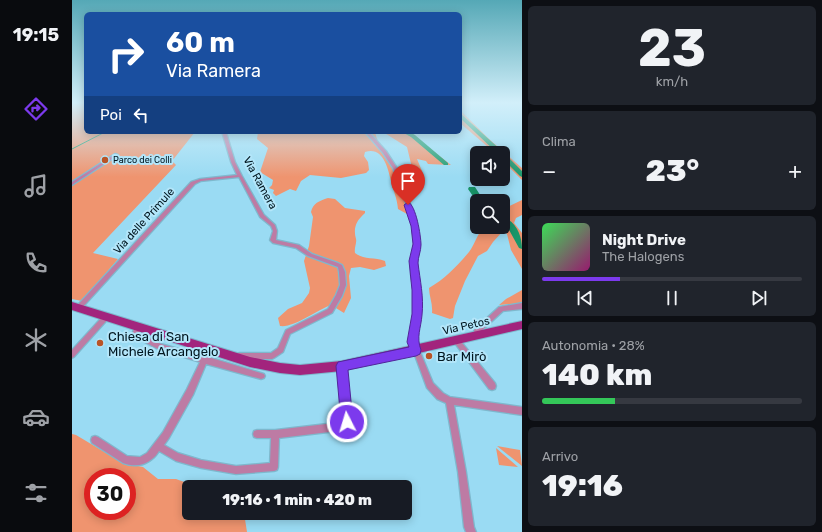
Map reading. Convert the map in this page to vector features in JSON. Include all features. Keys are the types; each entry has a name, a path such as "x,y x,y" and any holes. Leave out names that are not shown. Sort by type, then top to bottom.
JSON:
{"main road":[{"name":"Via Ramera","path":"75,307 227,355 280,368 306,370 342,366 416,350"},
{"name":"Via Petos","path":"416,350 522,325"}],"street":[{"name":"Via Ramera","path":"225,134 233,162 240,176 262,216 273,225 275,231 273,240 275,242 297,246 310,255 340,266 343,285 330,312 288,332 281,350 272,356 227,355"},
{"path":"369,134 385,152 395,168 415,226 417,244 414,261 418,300 413,342 430,385 440,396 449,401 522,411"},
{"path":"72,184 116,155"},
{"name":"Via delle Primule","path":"75,307 193,183 200,180 240,176"},
{"path":"478,335 477,331 501,309 522,306"},
{"path":"72,355 106,317"},
{"path":"138,326 135,334 162,347 261,376"},
{"path":"162,347 169,337"},
{"path":"456,340 492,386"},
{"path":"95,440 126,460 141,460 150,456 166,435 190,392 205,359"},
{"path":"257,434 275,434 346,426 347,422 342,366"},
{"path":"449,401 462,472 470,530"},
{"path":"158,446 176,457 201,464 236,470 274,468 275,434"}],"shaded area":[{"path":"72,127 84,127 84,134 193,134 172,161 176,165 93,253 118,259 82,301 72,299"},
{"path":"464,127 477,127 497,146 487,146"},
{"path":"258,134 376,134 379,144 401,180 410,211 407,214 398,209 384,159 376,152 371,151 365,152 364,156 368,162 369,170 366,173 341,178 310,175 301,181 296,191 290,189 276,196 273,193 274,190 269,188 272,185 273,180 260,172 268,148 257,139"},
{"path":"386,134 413,135 451,165 428,164 426,161 417,159 422,171 418,174 413,172 407,147"},
{"path":"510,157 522,168 522,180 510,168"},
{"path":"328,198 335,199 345,208 365,211 357,222 355,228 355,253 362,257 385,261 386,266 374,270 360,267 351,268 349,276 351,298 344,313 331,305 299,322 286,326 280,326 278,318 288,309 302,303 309,293 310,288 304,261 309,246 313,217 311,212 313,206"},
{"path":"522,200 522,215 516,218 514,223 522,233 522,269 511,250 507,234 510,234 510,206"},
{"path":"479,234 500,234 487,251 478,256 465,281 455,306 453,318 450,319 432,313 429,288 446,276 473,246"},
{"path":"522,290 522,303 499,305 506,299"},
{"path":"72,434 123,463 143,467 158,479 176,479 182,481 182,520 245,520 247,532 72,532"},
{"path":"497,446 520,450 522,466"},
{"path":"496,448 518,467 499,465"}],"waterway":[{"path":"473,127 493,146"},
{"path":"72,149 101,134"},
{"path":"409,134 446,164"},
{"path":"510,162 522,175"},
{"path":"472,189 475,194"},
{"path":"510,225 522,246"}],"place":[{"name":"Parco dei Colli","path":"105,160"},
{"name":"Chiesa di San Michele Arcangelo","path":"100,343"},
{"name":"Bar Mirò","path":"429,356"}],"route":[{"path":"347,422 342,366 416,350 413,342 418,300 414,275 414,261 417,244 414,220 408,205"}]}
